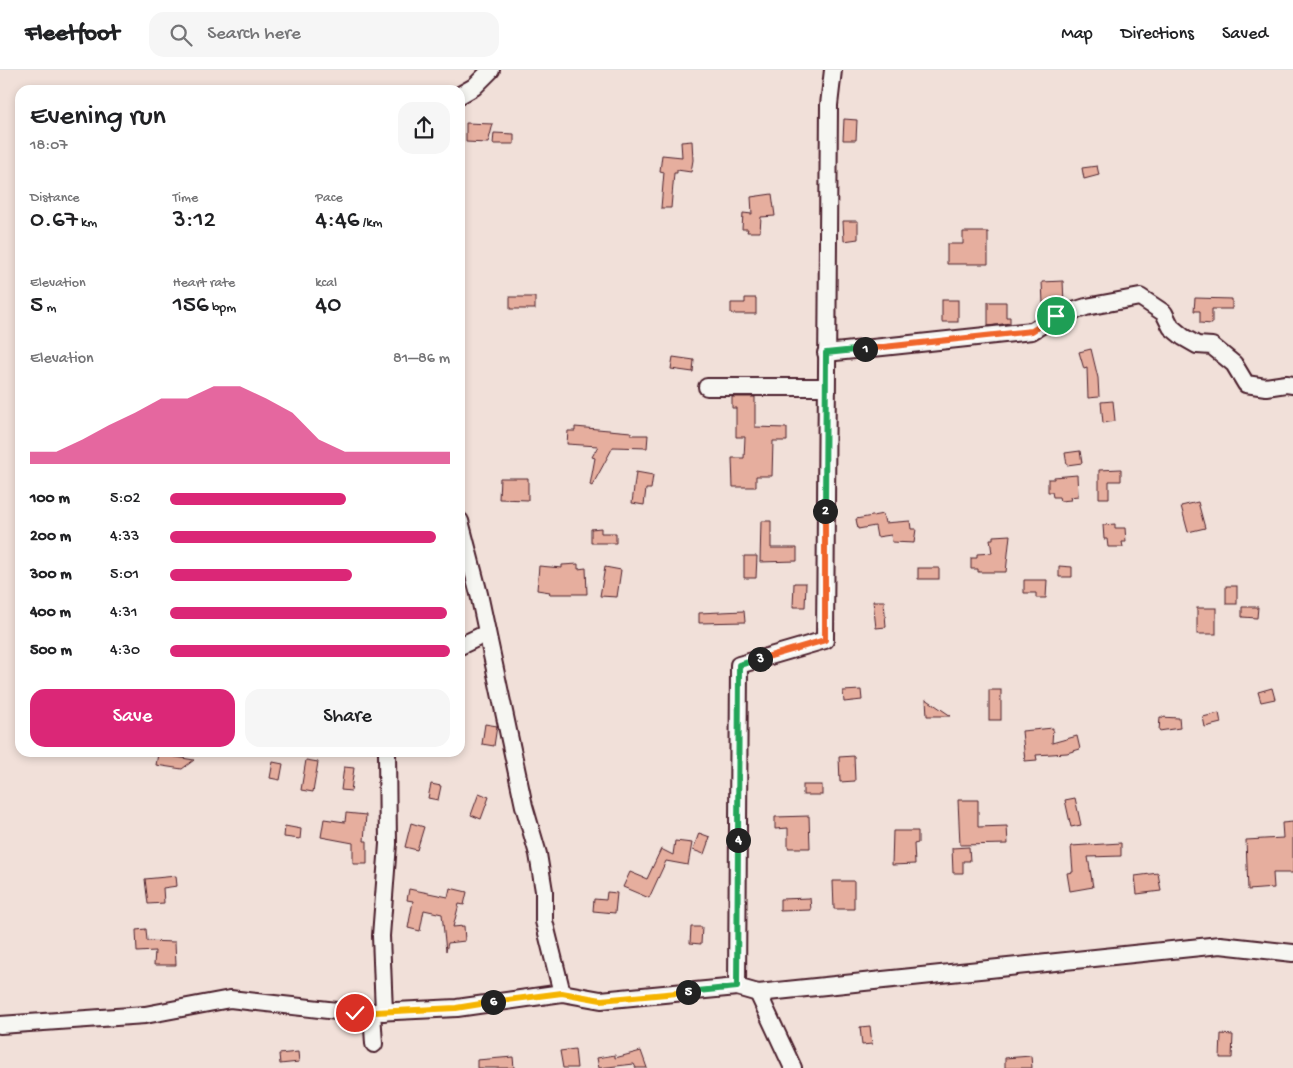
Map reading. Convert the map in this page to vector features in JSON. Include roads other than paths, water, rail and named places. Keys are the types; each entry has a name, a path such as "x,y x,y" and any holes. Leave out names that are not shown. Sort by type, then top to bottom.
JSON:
{"street":[{"path":"465,92 474,87 491,70"},
{"path":"737,987 739,665 825,640 829,105 833,70"},
{"path":"826,353 1032,331 1056,316 1086,307 1140,297 1164,313 1171,327 1183,337 1197,345 1212,346 1234,364 1246,384 1266,387 1286,384 1293,385"},
{"path":"707,387 826,386"},
{"path":"465,542 487,633 524,806 538,854 544,891 544,921 562,993"},
{"path":"465,644 487,633"},
{"path":"374,1044 378,1012 381,936 388,844 387,757"},
{"path":"0,1025 145,1015 230,999 355,1013 456,1008 562,993 601,1000 737,987 758,993 1220,945 1293,954"},
{"path":"758,993 793,1068"}]}
